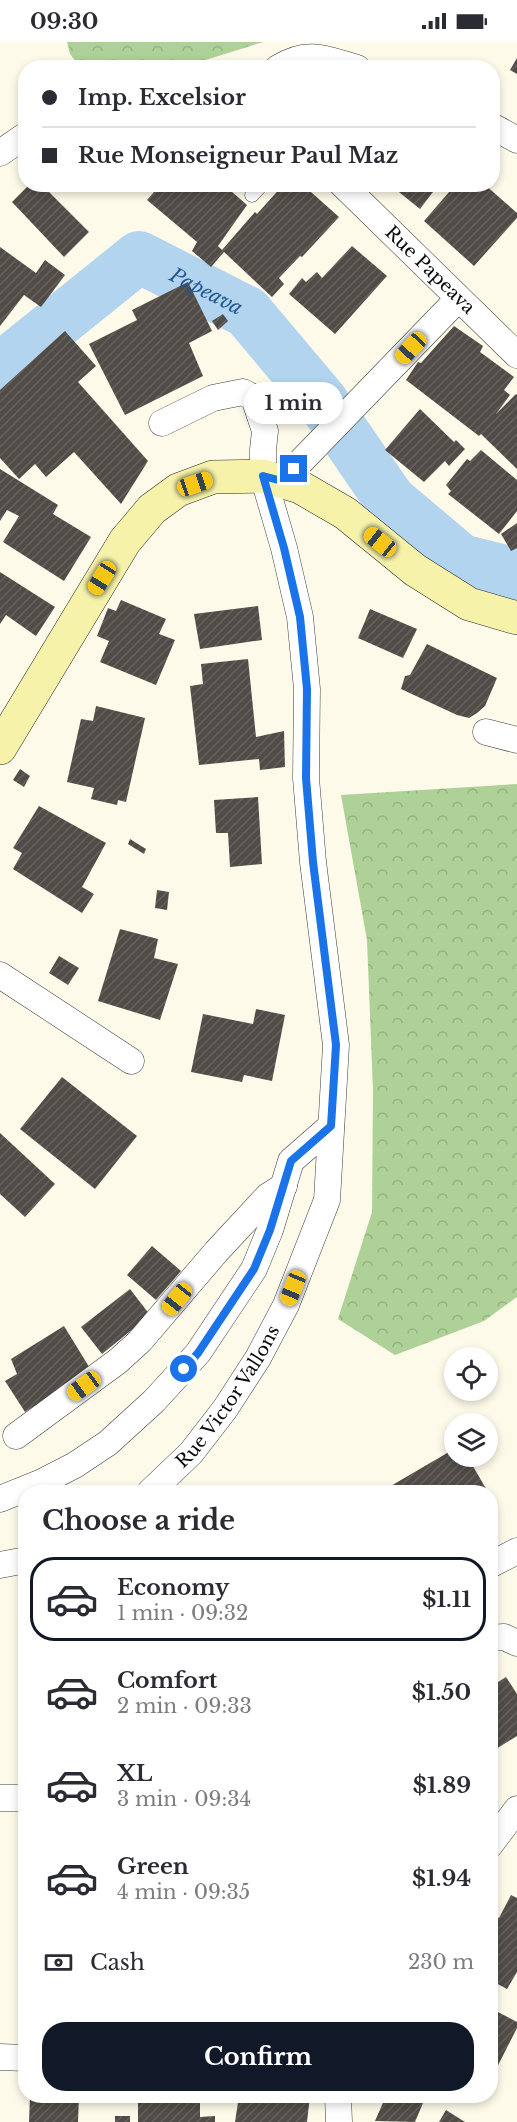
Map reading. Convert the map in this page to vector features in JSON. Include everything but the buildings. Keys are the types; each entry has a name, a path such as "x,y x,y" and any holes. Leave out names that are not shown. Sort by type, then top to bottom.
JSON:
{"main road":[{"path":"0,748 125,541 152,509 178,490 213,477 272,478 300,487 345,513 416,570 469,604 517,618"}],"street":[{"path":"294,60 314,56 328,60"},
{"path":"500,130 517,140"},
{"path":"0,153 18,141"},
{"name":"Rue Papeava","path":"350,192 517,355"},
{"path":"272,478 321,442 458,299"},
{"name":"Rue Victor Vallons","path":"157,1485 191,1453 225,1409 258,1358 286,1305 327,1200 336,1045 313,862 306,778 307,689 300,617 284,548 272,478 263,450 265,431 254,398 243,392 213,398 162,423"},
{"path":"486,732 517,740"},
{"path":"0,975 132,1062"},
{"path":"34,1485 75,1465 108,1443 154,1401 198,1353 254,1269 270,1230 291,1161 331,1126"},
{"path":"16,1436 118,1361 140,1341 268,1196 284,1186"},
{"path":"0,1498 18,1491"},
{"path":"498,1561 517,1551"},
{"path":"0,1565 18,1562"},
{"path":"498,1637 504,1637 517,1643"},
{"path":"0,1798 18,1798"},
{"path":"498,1834 517,1809"},
{"path":"0,2058 18,2058"},
{"path":"338,2103 339,2122"}],"lane":[{"path":"252,195 255,192"}],"green space":[{"path":"67,42 263,42 205,60 75,60 70,54"},
{"path":"517,784 517,1297 484,1321 395,1355 338,1319 372,1212 373,1091 367,940 341,795"}],"waterway":[{"name":"Papeava","path":"0,369 139,257 247,312 322,401 390,500 461,560 517,574"}],"route":[{"path":"184,1369 198,1353 254,1269 270,1230 291,1161 331,1126 336,1045 313,862 306,778 307,689 300,617 284,548 263,476 282,481 294,469"}]}
